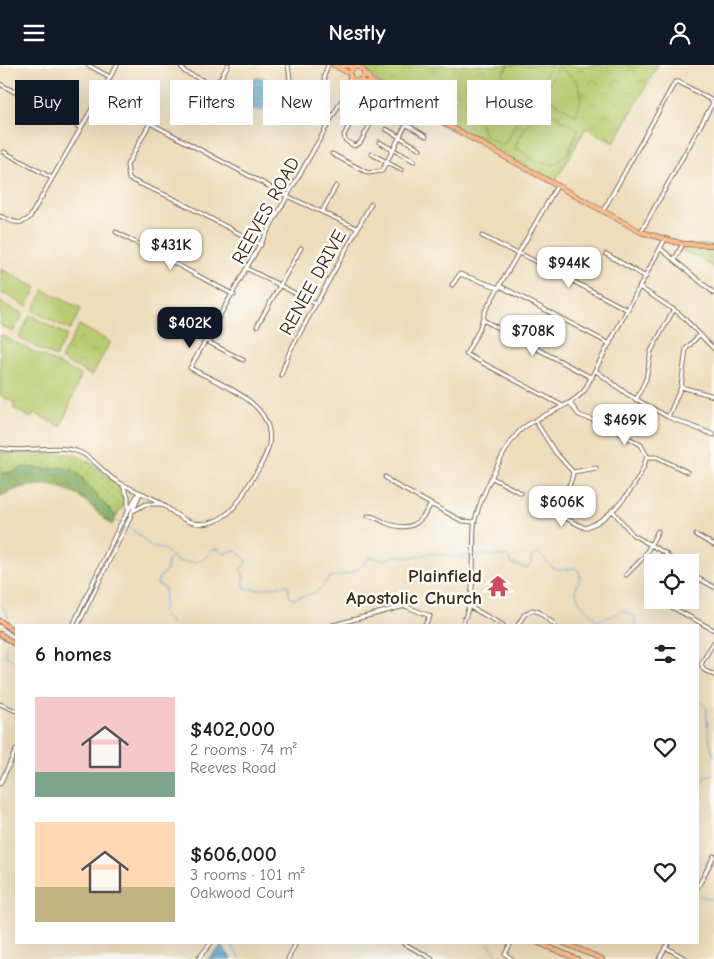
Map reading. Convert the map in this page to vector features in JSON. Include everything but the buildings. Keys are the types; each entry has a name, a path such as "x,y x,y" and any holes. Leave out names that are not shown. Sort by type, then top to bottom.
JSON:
{"main road":[{"path":"334,65 357,80"},
{"path":"342,65 360,67 370,80"},
{"path":"350,75 354,67"},
{"path":"359,80 364,76 364,72"},
{"path":"447,125 641,232 664,241 714,245"},
{"path":"0,621 15,632"},
{"path":"0,634 15,644"},
{"path":"541,944 577,959"},
{"path":"566,944 602,959"}],"street":[{"path":"88,65 110,77"},
{"path":"0,215 13,222 21,223 30,217 117,65"},
{"path":"180,65 185,72 208,84 215,83 220,79 228,65"},
{"path":"288,65 290,80"},
{"path":"324,80 328,65"},
{"name":"REEVES ROAD","path":"349,80 350,75"},
{"path":"603,211 675,82 679,82 711,100 713,103 641,232"},
{"path":"0,84 81,127"},
{"name":"REEVES ROAD","path":"0,448 21,451 62,449 78,452 87,455 114,480 140,492 188,521 198,524 218,520 228,515 239,503 267,450 270,432 267,422 256,405 190,368 234,295 340,104"},
{"path":"261,245 172,198 129,179 127,165 150,123 289,197 357,229"},
{"path":"349,125 344,135 346,141 354,145 359,144 370,125"},
{"path":"332,154 368,173 382,171 405,125"},
{"path":"407,125 426,136"},
{"path":"386,129 420,149"},
{"path":"379,142 414,161"},
{"path":"4,152 52,178"},
{"path":"372,154 401,170"},
{"path":"322,212 336,186"},
{"path":"557,186 518,253 466,354 563,406"},
{"name":"RENEE DRIVE","path":"281,375 289,353 371,204"},
{"path":"116,232 234,295"},
{"path":"482,235 628,310"},
{"path":"462,624 470,607 475,521 478,508 492,478 518,433 570,403 581,394 596,371 664,241"},
{"path":"674,260 683,244"},
{"path":"257,326 301,248"},
{"path":"661,249 714,293"},
{"path":"606,254 646,277"},
{"path":"248,269 316,304"},
{"path":"452,285 460,274 500,287 610,344"},
{"path":"641,288 690,321 714,349"},
{"path":"636,400 646,379 651,351 674,309"},
{"path":"483,320 592,378"},
{"path":"668,417 681,387 685,352 689,343 700,333"},
{"path":"206,341 243,361"},
{"path":"596,371 636,400 668,417 714,435"},
{"path":"681,387 714,396"},
{"path":"570,403 579,415 604,424 641,445 647,457"},
{"path":"536,422 555,452 573,472 573,480 560,509 564,518 585,528 612,510 632,489 647,457"},
{"path":"647,457 657,457 687,472"},
{"path":"573,472 596,468"},
{"path":"385,477 392,483 462,521 475,521"},
{"path":"492,478 521,493"},
{"path":"121,483 129,500 128,509"},
{"path":"73,624 128,509 140,492"},
{"path":"78,624 128,522 140,492"},
{"path":"131,515 143,505 161,504"},
{"path":"368,516 390,524 414,525 422,520 431,505"},
{"path":"612,510 630,532 665,554"},
{"path":"626,575 641,561 658,531"},
{"path":"696,535 714,545"},
{"path":"699,579 714,587"},
{"path":"337,624 405,606 430,616 426,624"},
{"path":"470,607 501,624"},
{"path":"675,609 714,630"},
{"path":"519,624 526,613 532,610 539,612 554,624"},
{"path":"714,642 701,664 704,671 714,675"},
{"path":"0,704 15,711"},
{"path":"0,784 15,752"},
{"path":"699,885 714,856"},
{"path":"198,959 210,944"},
{"path":"288,959 296,944"},
{"path":"405,944 432,959"},
{"path":"500,959 510,944"},
{"path":"659,959 667,944"},
{"path":"665,947 686,959"},
{"path":"504,955 512,959"}],"green space":[{"path":"361,65 658,65 614,143 586,128 555,182 453,125 457,125 457,80 376,80"},
{"path":"509,65 551,65 543,80 511,80 502,75"},
{"path":"558,67 576,81 579,87 580,99 576,115 551,100 551,80"},
{"path":"551,113 578,130 568,153 554,165 534,161 515,146 527,125 551,125"},
{"path":"480,125 515,125 504,145 488,137"},
{"path":"683,244 714,245 714,267 682,250"},
{"path":"1,269 37,288 27,306 0,292"},
{"path":"44,290 81,309 70,330 33,311"},
{"path":"0,302 23,314 13,332 0,325"},
{"path":"30,315 67,335 55,357 19,338"},
{"path":"79,325 110,342 92,376 61,359"},
{"path":"0,335 81,375 61,427 34,413 31,418 13,408 15,403 0,395"},
{"path":"0,452 74,454 93,464 122,490 126,499 116,517 88,488 82,478 25,467 13,472 0,473"},
{"path":"25,467 46,469 61,467 75,471 116,517 112,525 80,497 60,487 50,485 31,486 0,496 0,473 13,472"}],"water":[{"path":"258,77 267,80 263,80 263,111 253,109 253,81"},
{"path":"222,946 232,959 207,959"}],"waterway":[{"path":"0,481 7,481 24,472 31,471 43,476 60,471 67,473 72,476 79,489 117,521 132,529 152,547 167,551 178,562 201,561 212,550 219,549 224,554 234,550 246,559 246,563 240,570 244,576 244,587 260,589 288,585 290,597 293,599 317,592 330,577 352,572 362,566 370,557 385,560 398,555 403,557 428,554 457,557 472,556"},
{"path":"476,555 507,556 512,564 527,568 531,563 532,556 540,553 554,568 562,570 575,568 580,574 576,588 578,600 597,621 624,611 635,617 635,624"},
{"path":"171,557 167,562 167,571 159,578 157,584 165,588 162,611 171,624"},
{"path":"0,605 7,612 8,620"},
{"path":"6,645 5,655 15,661"},
{"path":"699,700 707,708 711,747 714,756"},
{"path":"699,790 705,777 714,775"},
{"path":"699,790 699,804"},
{"path":"699,895 714,900"},
{"path":"231,944 241,959"},
{"path":"489,944 501,959"}],"place":[{"name":"Plainfield Apostolic Church","path":"498,586"}]}
